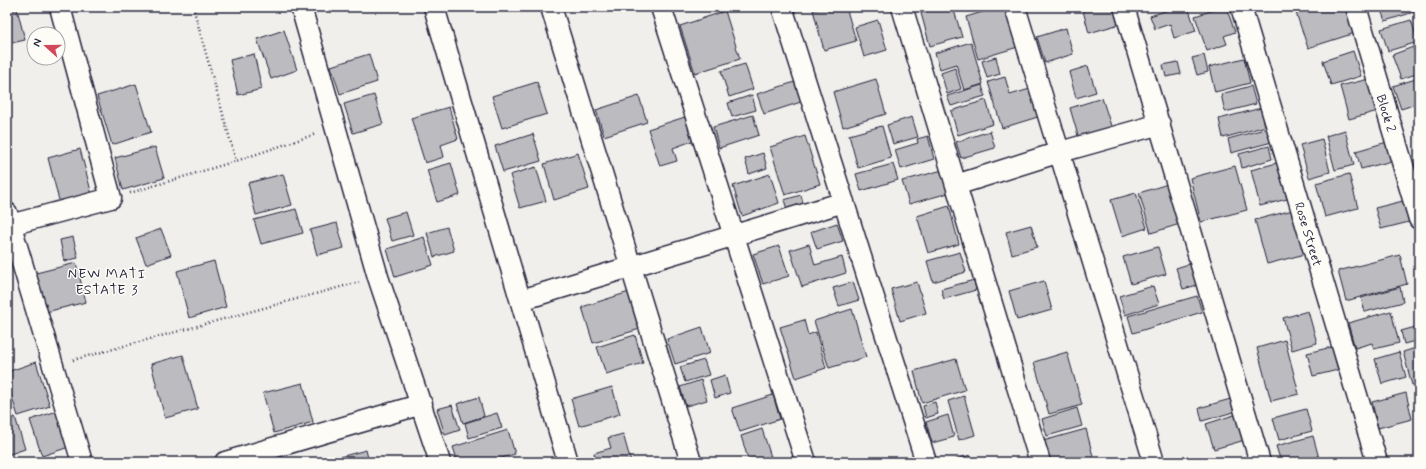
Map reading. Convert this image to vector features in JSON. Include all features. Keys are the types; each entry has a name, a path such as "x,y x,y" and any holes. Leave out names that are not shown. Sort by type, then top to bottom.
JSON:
{"street":[{"path":"60,7 112,198 9,219 82,462"},
{"path":"301,7 378,277 422,404 440,462"},
{"path":"434,7 568,462"},
{"path":"551,7 691,462"},
{"path":"661,7 806,462"},
{"path":"782,7 926,462"},
{"path":"902,7 1040,462"},
{"path":"1015,7 1154,462"},
{"path":"1124,7 1260,462"},
{"name":"Rose Street","path":"1241,7 1377,462"},
{"name":"Block 2","path":"1356,7 1419,219"},
{"path":"956,185 1060,152 1160,124"},
{"path":"521,300 844,202"},
{"path":"225,462 422,404"}],"path":[{"path":"192,7 236,161"},
{"path":"112,198 236,161 336,128"},
{"path":"53,365 378,277"}],"building":[{"path":"825,7 846,7 856,41 824,50 813,10"},
{"path":"942,7 953,7 962,37 930,46 921,13"},
{"path":"999,7 1006,7 1018,47 978,59 966,17"},
{"path":"1082,7 1118,7 1123,23 1089,33"},
{"path":"1177,7 1188,7 1196,31 1174,38 1170,24 1155,29 1150,16"},
{"path":"1226,7 1235,32 1224,36 1227,44 1207,51 1195,16"},
{"path":"1294,7 1347,7 1355,33 1308,48"},
{"path":"1380,7 1413,7 1414,12 1385,21"},
{"path":"17,9 25,40 7,44 7,11"},
{"path":"725,11 740,59 695,73 680,26"},
{"path":"1419,15 1419,29 1415,16"},
{"path":"878,20 887,50 864,57 855,27"},
{"path":"1411,20 1418,42 1388,51 1381,29"},
{"path":"1066,28 1073,54 1045,63 1037,37"},
{"path":"284,30 297,70 271,79 257,39"},
{"path":"971,42 983,84 964,90 956,64 940,69 935,53"},
{"path":"1413,47 1419,65 1419,73 1401,79 1392,55"},
{"path":"1353,51 1361,76 1331,85 1323,61"},
{"path":"254,54 262,89 238,95 230,60"},
{"path":"369,54 377,82 340,94 331,66"},
{"path":"1204,55 1208,72 1197,75 1192,58"},
{"path":"996,57 1000,74 987,78 982,61"},
{"path":"1244,58 1250,83 1215,92 1209,67"},
{"path":"1178,62 1181,74 1166,77 1163,65"},
{"path":"745,64 753,89 729,97 721,71"},
{"path":"1088,66 1096,92 1076,98 1069,72"},
{"path":"955,68 961,89 947,94 941,73"},
{"path":"1005,77 1010,95 1033,88 1041,116 1002,128 988,82"},
{"path":"1419,78 1419,103 1401,109 1393,86"},
{"path":"876,79 886,114 843,127 833,92"},
{"path":"1369,79 1378,111 1349,119 1340,86"},
{"path":"798,81 804,101 764,114 757,94"},
{"path":"537,82 547,114 502,128 492,96"},
{"path":"136,84 151,132 112,145 97,96"},
{"path":"982,85 985,96 951,106 947,96"},
{"path":"1251,86 1256,104 1225,112 1221,94"},
{"path":"374,95 383,124 353,133 344,104"},
{"path":"752,95 756,110 732,117 728,103"},
{"path":"639,96 647,122 604,136 596,110"},
{"path":"1102,98 1112,129 1079,139 1070,108"},
{"path":"986,100 993,124 958,135 951,111"},
{"path":"449,107 458,139 441,145 444,157 425,163 411,118"},
{"path":"1261,108 1266,126 1223,138 1219,119"},
{"path":"753,115 759,135 719,148 713,127"},
{"path":"688,116 695,140 673,148 677,161 660,166 648,129"},
{"path":"912,117 918,137 893,144 887,125"},
{"path":"882,126 891,158 858,168 849,135"},
{"path":"1268,128 1272,142 1231,153 1228,139"},
{"path":"1345,130 1354,165 1335,170 1326,136"},
{"path":"990,131 995,148 961,158 956,142"},
{"path":"533,134 541,161 503,172 495,146"},
{"path":"805,136 820,184 785,195 770,147"},
{"path":"928,136 934,159 901,169 895,150 918,143 917,139"},
{"path":"1322,139 1330,172 1309,178 1300,145"},
{"path":"1387,142 1392,161 1361,169 1356,151"},
{"path":"1269,146 1272,159 1242,168 1239,154"},
{"path":"155,147 164,178 123,190 115,158"},
{"path":"80,149 92,195 60,204 48,158"},
{"path":"578,153 589,189 554,200 544,164"},
{"path":"763,153 767,168 749,174 745,159"},
{"path":"451,163 460,195 437,202 427,170"},
{"path":"1277,163 1287,199 1260,206 1251,170"},
{"path":"893,164 898,180 861,191 856,174"},
{"path":"1235,166 1247,210 1201,222 1190,178"},
{"path":"536,167 546,201 520,208 510,175"},
{"path":"950,168 956,191 909,204 902,181"},
{"path":"283,174 292,205 256,215 248,183"},
{"path":"770,174 779,203 742,216 733,186"},
{"path":"1349,174 1358,208 1325,217 1316,183"},
{"path":"1171,183 1183,223 1151,233 1139,193"},
{"path":"1136,193 1147,228 1122,236 1111,200"},
{"path":"801,195 805,210 789,215 784,200"},
{"path":"1403,201 1409,222 1381,229 1375,208"},
{"path":"949,206 959,244 928,253 917,216"},
{"path":"296,209 303,233 261,244 254,220"},
{"path":"1293,210 1305,254 1267,264 1255,220"},
{"path":"406,212 413,235 392,241 385,218"},
{"path":"337,223 344,248 317,255 310,230"},
{"path":"837,223 843,241 817,249 811,232"},
{"path":"1031,225 1037,247 1012,254 1006,232"},
{"path":"447,227 454,251 434,257 427,233"},
{"path":"161,229 171,255 146,264 136,238"},
{"path":"73,237 78,258 64,261 60,240"},
{"path":"424,237 433,265 395,277 387,249"},
{"path":"809,244 815,265 842,257 846,273 802,287 790,250"},
{"path":"779,246 789,276 763,284 753,254"},
{"path":"1158,247 1166,274 1131,284 1123,257"},
{"path":"960,252 966,272 933,282 927,261"},
{"path":"1400,255 1407,284 1346,301 1338,271"},
{"path":"214,261 226,307 189,318 177,271"},
{"path":"1195,262 1201,284 1183,289 1176,268"},
{"path":"76,263 86,302 46,312 36,273"},
{"path":"974,280 976,290 944,299 941,289"},
{"path":"1044,281 1052,310 1017,320 1009,291"},
{"path":"853,282 859,300 839,306 833,288"},
{"path":"917,282 926,313 900,321 891,289"},
{"path":"1153,286 1159,304 1125,315 1119,296"},
{"path":"1400,287 1403,302 1365,312 1361,298"},
{"path":"629,292 640,329 593,343 582,307"},
{"path":"1197,296 1202,312 1133,333 1128,316"},
{"path":"852,309 866,357 829,368 814,321"},
{"path":"1308,311 1317,343 1292,350 1283,318"},
{"path":"1391,311 1399,343 1374,349 1372,343 1355,348 1348,323"},
{"path":"804,320 808,335 816,332 826,368 796,378 780,327"},
{"path":"1419,326 1419,340 1404,344 1401,331"},
{"path":"702,327 710,353 675,364 667,339"},
{"path":"635,335 643,363 606,374 597,347"},
{"path":"1285,340 1299,394 1271,401 1257,348"},
{"path":"1332,347 1338,370 1313,376 1307,353"},
{"path":"1419,347 1419,383 1412,385 1403,352"},
{"path":"1067,352 1082,405 1049,414 1034,362"},
{"path":"1399,352 1406,377 1382,384 1375,359"},
{"path":"183,355 198,409 165,418 151,364"},
{"path":"956,359 965,390 922,403 914,371"},
{"path":"704,360 709,375 685,382 680,367"},
{"path":"36,362 50,406 18,416 7,382 7,372"},
{"path":"725,375 730,393 715,398 710,380"},
{"path":"701,380 707,400 686,406 680,387"},
{"path":"303,383 313,422 274,433 263,393"},
{"path":"612,387 620,414 579,426 571,399"},
{"path":"1406,393 1412,419 1378,428 1372,402"},
{"path":"773,395 780,419 740,432 732,408"},
{"path":"964,396 975,435 959,440 948,401"},
{"path":"479,397 484,416 463,423 457,404"},
{"path":"1234,398 1237,411 1202,421 1199,408"},
{"path":"935,402 938,414 926,418 923,406"},
{"path":"452,405 460,430 445,435 437,409"},
{"path":"1077,408 1082,426 1047,436 1042,419"},
{"path":"1306,409 1312,431 1279,440 1273,418"},
{"path":"57,411 69,447 42,456 30,420"},
{"path":"497,413 502,428 469,438 465,423"},
{"path":"1237,414 1245,440 1214,449 1206,424"},
{"path":"948,415 954,437 932,443 926,422"},
{"path":"15,417 25,449 7,455 7,419"},
{"path":"762,429 771,457 749,462 741,436"},
{"path":"1086,429 1094,460 1087,462 1049,462 1043,441"},
{"path":"508,430 515,454 488,462 458,462 453,447"},
{"path":"623,434 631,462 596,462 594,453 611,448 608,438"},
{"path":"1313,436 1320,462 1281,462 1276,446"},
{"path":"366,450 369,462 337,462 336,458"},
{"path":"970,455 972,462 948,462"},
{"path":"54,457 55,462 40,462"}],"district":[{"name":"NEW MATI ESTATE 3","path":"107,282"}]}
